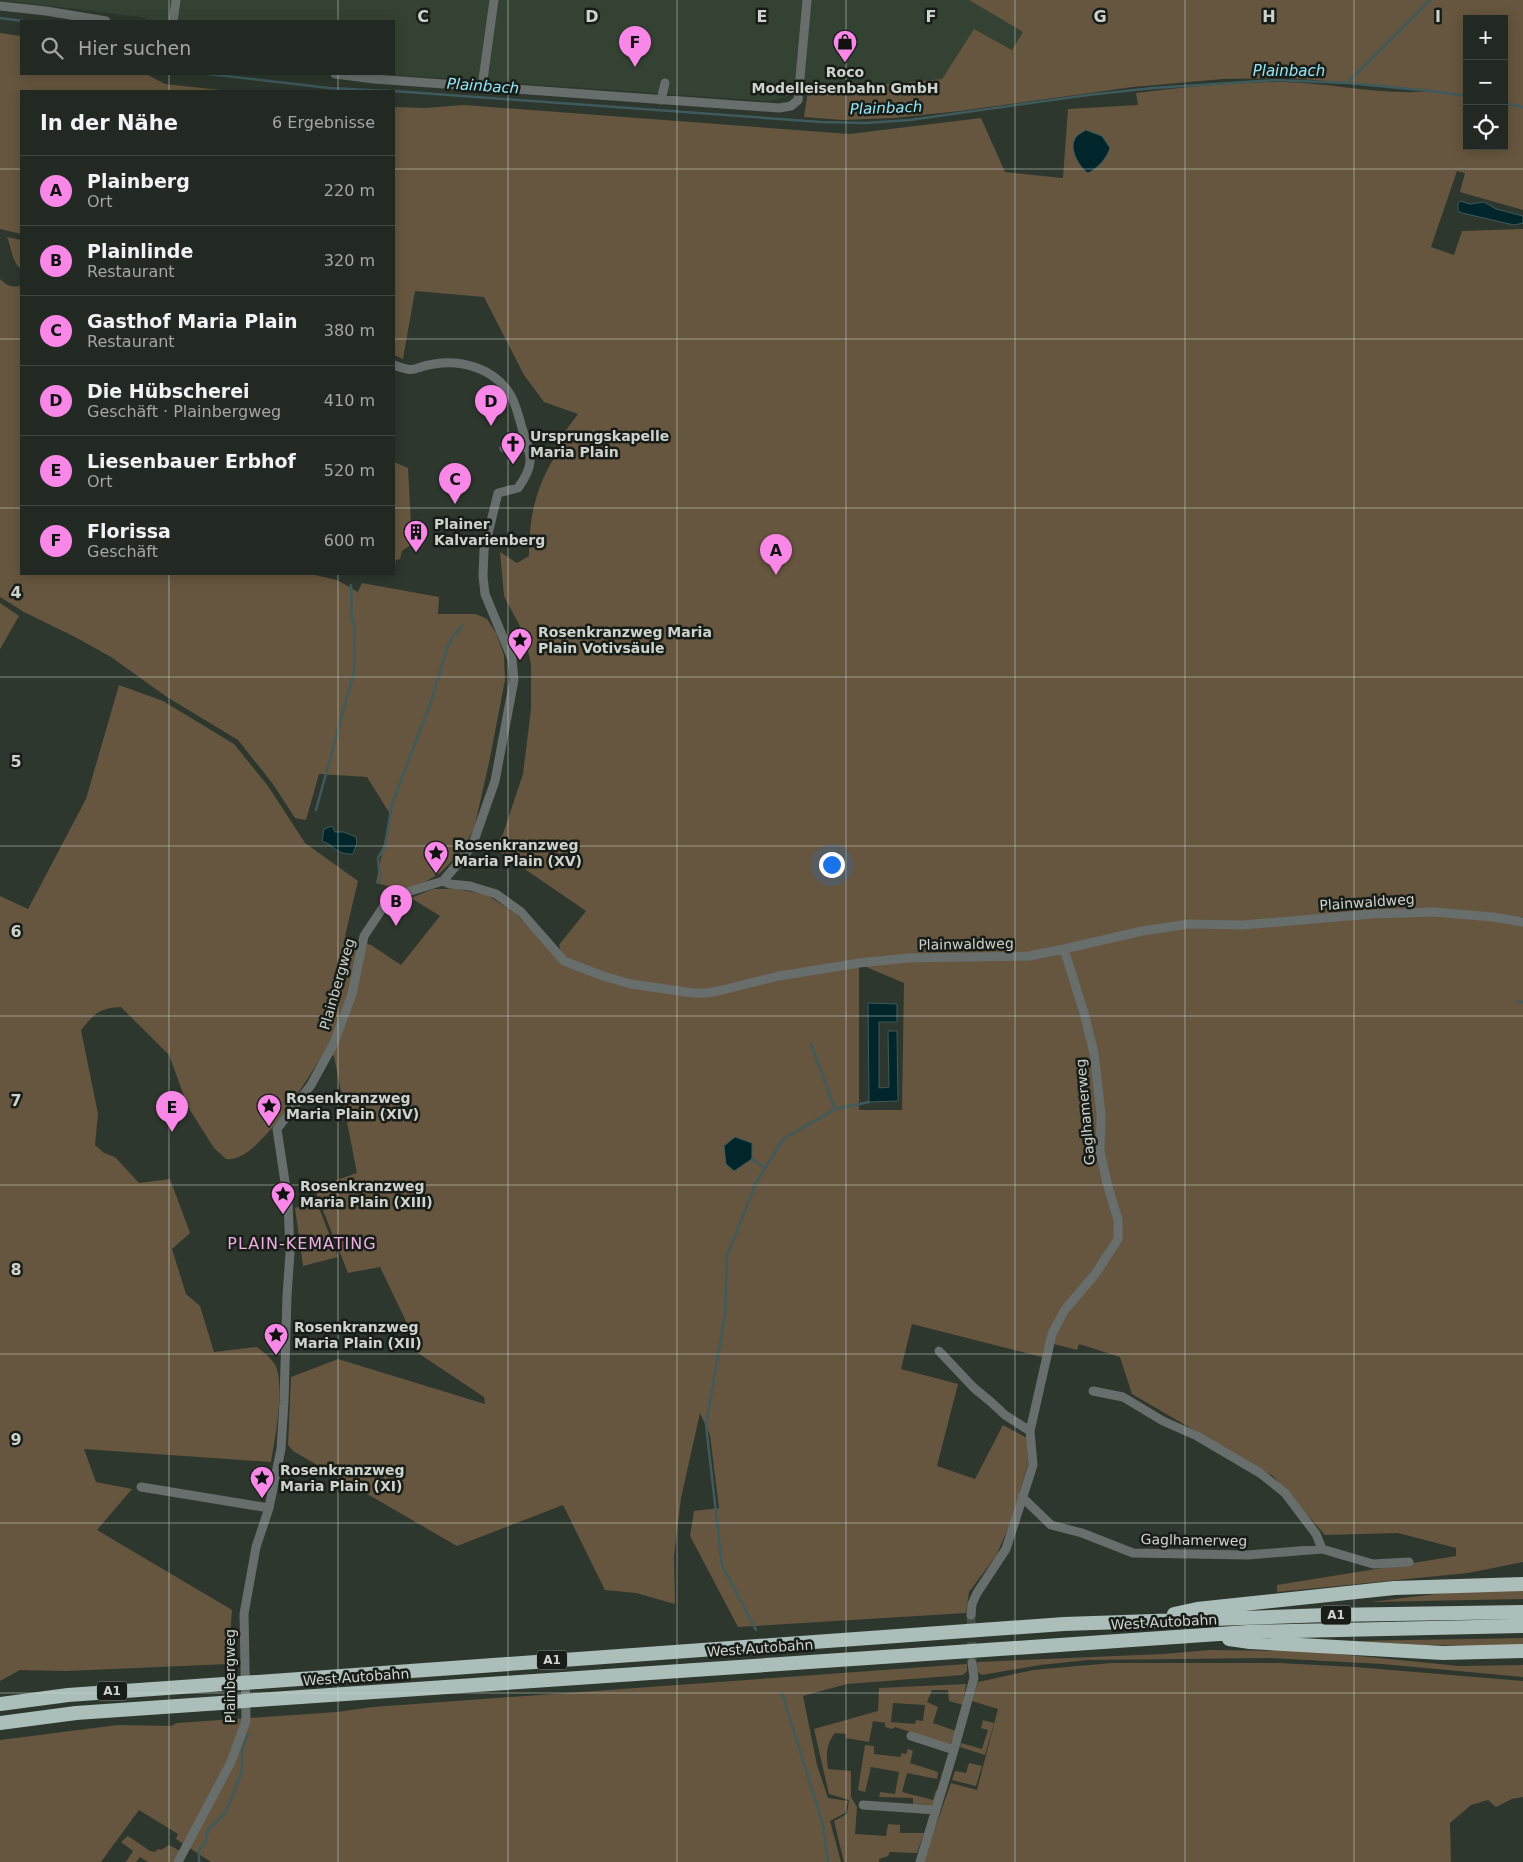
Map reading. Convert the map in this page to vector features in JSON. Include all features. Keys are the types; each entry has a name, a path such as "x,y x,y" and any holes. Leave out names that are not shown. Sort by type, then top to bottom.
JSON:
{"highway":[{"path":"1148,1620 1197,1609 1343,1592 1442,1585 1523,1584"},
{"name":"West Autobahn","path":"0,1704 68,1695 875,1637 1148,1620 1523,1612"},
{"name":"West Autobahn","path":"0,1723 76,1714 257,1700 1048,1645 1297,1630 1523,1626"},
{"path":"1208,1636 1250,1642 1434,1652 1523,1651"}],"street":[{"path":"173,20 176,0"},
{"path":"482,87 494,0"},
{"path":"343,75 374,79 779,108 791,106 798,100 808,0"},
{"path":"0,6 100,20"},
{"path":"661,100 665,83"},
{"path":"395,365 410,371 433,364 460,363 489,374 511,396 532,463 518,488 498,493 484,550 486,594 512,660 514,680 495,781 475,838 466,854 444,882"},
{"path":"504,448 528,447"},
{"name":"Plainwaldweg","path":"444,882 470,886 496,894 521,912 564,961 603,976 631,984 693,993 708,993 779,976 859,963 908,958 1029,956 1142,931 1189,924 1243,925 1372,914 1434,912 1493,917 1523,922"},
{"name":"Plainbergweg","path":"178,1862 231,1762 246,1721 244,1614 256,1546 269,1508 281,1448 286,1369 286,1296 290,1253 288,1202 277,1129 311,1085 334,1043 352,994 364,936 388,900 398,895 444,882"},
{"name":"Gaglhamerweg","path":"971,1615 976,1593 1006,1549 1033,1464 1030,1431 1052,1334 1064,1311 1096,1273 1118,1239 1118,1220 1107,1184 1100,1151 1101,1114 1094,1053 1064,949"},
{"path":"939,1351 974,1388 1005,1415 1030,1431"},
{"path":"1093,1391 1123,1398 1163,1422 1197,1436 1260,1473 1285,1493 1316,1534 1322,1549"},
{"path":"141,1487 269,1508"},
{"name":"Gaglhamerweg","path":"1022,1497 1051,1525 1082,1533 1133,1553 1248,1554 1322,1549 1373,1564 1409,1562"},
{"path":"920,1862 974,1678 972,1663"},
{"path":"911,1736 954,1750"},
{"path":"863,1805 936,1810"}],"shaded area":[{"path":"0,0 969,0 1023,32 1012,50 974,29 942,79 808,91 769,101 395,75 395,20 148,20 143,17"},
{"path":"969,0 1523,0 1523,210 1460,192 1465,173 1457,171 1431,247 1454,255 1462,231 1523,229 1523,917 1494,919 1523,926 1523,1562 1468,1573 1277,1592 1277,1585 1456,1556 1456,1548 1398,1533 1325,1535 1273,1476 1132,1394 1120,1357 1079,1344 1077,1350 1050,1343 1046,1358 912,1324 901,1369 958,1384 937,1466 975,1479 1003,1425 1027,1438 1028,1464 1010,1524 996,1556 969,1592 966,1613 738,1627 690,1536 694,1511 719,1508 710,1435 700,1413 681,1498 674,1556 675,1604 636,1593 605,1590 563,1505 457,1546 293,1451 288,1445 291,1377 338,1359 485,1404 484,1397 412,1349 405,1319 380,1267 348,1273 314,1188 357,1173 334,1056 325,1051 308,1079 267,1134 239,1157 226,1159 214,1148 188,1107 169,1055 121,1007 102,1010 81,1030 98,1114 95,1145 104,1153 115,1157 139,1183 170,1179 190,1233 172,1249 186,1294 200,1306 214,1352 257,1347 274,1363 279,1383 279,1396 273,1452 271,1462 84,1449 96,1482 132,1489 97,1530 232,1610 228,1664 67,1671 20,1670 0,1681 0,896 28,909 86,799 119,685 163,701 234,744 268,786 305,843 358,881 345,936 371,945 401,965 440,916 411,898 433,889 457,889 487,895 515,913 563,960 559,945 586,911 494,848 503,834 523,774 531,709 531,664 524,634 504,596 500,552 517,563 529,556 530,529 534,505 542,481 554,458 552,449 578,414 544,402 524,375 484,297 415,291 403,359 395,355 395,107 425,108 464,105 849,134 981,118 1005,172 1063,178 1068,109 1138,105 1136,93 1247,83 1284,82 1377,91 1432,91 1287,78 1223,79 1133,87 960,111 893,118 842,120 804,117 808,91 942,79 974,29 1012,50 1023,32","holes":["859,964 904,983 902,1110 859,1110","735,1137 752,1143 724,1146"]},
{"path":"0,33 20,36 20,75 148,75 165,84 220,90 20,90 20,234 0,229"},
{"path":"7,237 20,240 20,268 13,258"},
{"path":"0,279 10,286 20,285 20,575 314,575 337,580 358,592 362,583 439,597 438,614 476,614 487,619 496,633 504,655 505,680 474,829 460,853 440,873 425,882 403,890 376,883 390,814 367,777 319,774 306,820 295,818 273,784 238,740 167,697 111,657 24,612 0,597"},
{"path":"395,462 408,468 412,544 402,551 400,559 396,560 395,564"},
{"path":"0,603 19,616 0,649"},
{"path":"316,1200 338,1257 303,1266 295,1208"},
{"path":"1523,1590 1523,1599 1371,1602 1444,1593"},
{"path":"1523,1638 1523,1646 1426,1645 1356,1641"},
{"path":"1210,1650 1308,1651 1459,1666 1523,1665 1523,1677 1382,1664 1269,1658 1088,1660 1040,1665 982,1675 976,1671 977,1662 1163,1654"},
{"path":"1112,1663 1279,1663 1355,1667 1523,1681 1523,1797 1512,1799 1496,1807 1488,1800 1471,1805 1450,1823 1451,1862 923,1862 951,1783 977,1790 998,1709 972,1701 978,1682 1033,1670"},
{"path":"967,1664 967,1671 963,1675 847,1684 803,1696 817,1765 828,1798 848,1801 845,1813 830,1821 841,1862 211,1862 176,1839 178,1834 139,1810 101,1862 0,1862 0,1740 118,1725 171,1726 177,1723 337,1712 373,1707"},
{"path":"966,1684 963,1705 949,1701 948,1690 932,1690 927,1702 938,1707 933,1723 956,1731 950,1745 895,1727 892,1729 885,1727 885,1723 887,1723 873,1721 869,1742 846,1738 846,1734 835,1733 832,1737 827,1750 828,1769 851,1771 851,1797 857,1807 855,1834 886,1836 888,1824 900,1825 900,1833 924,1833 917,1853 890,1852 888,1856 879,1859 879,1862 844,1862 834,1821 847,1814 849,1800 829,1794 814,1729 878,1711 879,1688","holes":["893,1703 925,1705 923,1721 916,1720 915,1724 891,1722"]},
{"path":"983,1720 994,1723 985,1755 960,1747 961,1743 982,1749 988,1730 981,1728"},
{"path":"865,1745 874,1746 874,1754 900,1757 902,1753 906,1754 908,1749 913,1751 910,1763 938,1772 937,1779 907,1773 902,1792 933,1800 936,1790 939,1790 933,1805 913,1804 913,1798 879,1797 880,1792 895,1794 899,1772 871,1767 865,1792 858,1790"},
{"path":"969,1763 982,1766 976,1786 952,1780 955,1771 966,1773"},
{"path":"128,1836 150,1851 155,1852 169,1845 180,1851 173,1862 148,1862 140,1857 136,1862 126,1862 133,1851 121,1842"}],"water":[{"path":"1086,130 1102,136 1110,148 1102,162 1088,173 1076,159 1073,150 1076,137"},
{"path":"1460,201 1470,204 1484,202 1496,209 1523,216 1523,223 1514,225 1462,213 1458,211 1458,203"},
{"path":"332,826 335,832 344,832 356,837 357,843 353,854 339,852 322,841 324,829"},
{"path":"868,1003 897,1004 897,1022 879,1022 879,1088 889,1087 888,1031 897,1031 898,1101 869,1102"},
{"path":"735,1137 752,1143 752,1159 734,1171 726,1164 724,1146"}],"waterway":[{"path":"1348,82 1430,0"},
{"name":"Plainbach","path":"0,18 20,21"},
{"name":"Plainbach","path":"217,75 329,88 370,90"},
{"name":"Plainbach","path":"395,91 821,122 865,123 910,120 1088,95 1153,88 1275,80 1348,83 1463,95"},
{"name":"Plainbach","path":"1508,104 1523,107"},
{"path":"316,810 354,672 355,626 352,621 351,585"},
{"path":"379,883 381,875 378,858 385,846 392,804 429,707 448,646 462,626"},
{"path":"1518,1002 1523,1002"},
{"path":"811,1044 835,1109"},
{"path":"756,1630 722,1565 706,1425 725,1315 727,1256 756,1183 783,1139 835,1109 869,1102"},
{"path":"752,1159 765,1168"},
{"path":"782,1693 823,1825 828,1862"},
{"path":"199,1862 199,1850 205,1843 208,1830 226,1812 242,1771 242,1750 248,1734"}],"tunnel":[{"path":"971,1615 972,1663"}],"place":[{"name":"Roco Modelleisenbahn GmbH","path":"845,63"},
{"name":"Florissa","path":"635,67"},
{"name":"Die Hübscherei","path":"491,426"},
{"name":"Ursprungskapelle Maria Plain","path":"513,465"},
{"name":"Gasthof Maria Plain","path":"455,504"},
{"name":"Plainer Kalvarienberg","path":"416,553"},
{"name":"Plainberg","path":"776,575"},
{"name":"Rosenkranzweg Maria Plain Votivsäule","path":"520,661"},
{"name":"Rosenkranzweg Maria Plain (XV)","path":"436,874"},
{"name":"Plainlinde","path":"396,926"},
{"name":"Rosenkranzweg Maria Plain (XIV)","path":"269,1127"},
{"name":"Liesenbauer Erbhof","path":"172,1132"},
{"name":"Rosenkranzweg Maria Plain (XIII)","path":"283,1215"},
{"name":"Rosenkranzweg Maria Plain (XII)","path":"276,1356"},
{"name":"Rosenkranzweg Maria Plain (XI)","path":"262,1499"}],"district":[{"name":"PLAIN-KEMATING","path":"302,1243"}]}
